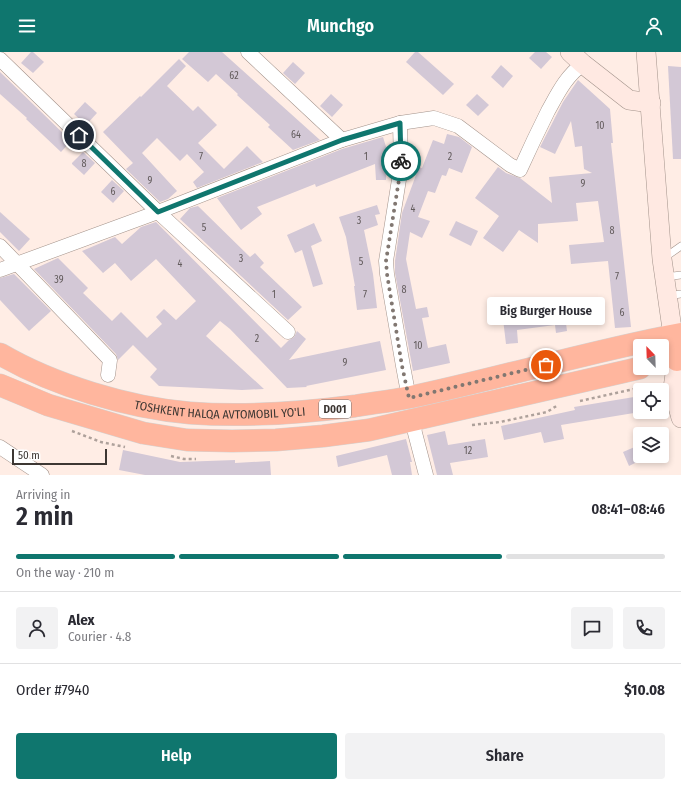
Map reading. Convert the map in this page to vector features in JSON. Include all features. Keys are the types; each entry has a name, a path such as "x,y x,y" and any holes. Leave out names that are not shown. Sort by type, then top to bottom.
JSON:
{"highway":[{"name":"TOSHKENT HALQA AVTOMOBIL YO'LI","path":"0,354 14,363 61,383 105,385 143,406 190,413 275,414 322,410 409,398 677,335"},
{"path":"673,361 677,335"},
{"name":"D001","path":"0,386 48,405 91,419 143,433 187,440 276,440 369,430 633,370"}],"street":[{"path":"248,52 342,140"},
{"path":"646,52 669,270 674,295 677,335"},
{"path":"576,58 629,100 651,103"},
{"path":"0,270 158,212 342,140 400,123 434,118 458,126 510,165 520,170 531,144 563,84 575,69 576,58"},
{"path":"0,59 158,212 288,332"},
{"path":"400,123 401,167 386,261 396,328 409,398"},
{"path":"0,246 110,360 105,385"},
{"path":"673,361 673,388 680,408"},
{"path":"413,419 426,475"},
{"path":"0,447 42,475"}],"lane":[{"path":"669,270 681,246"}],"building":[{"path":"31,52 33,52 44,62 33,73 21,63"},
{"path":"189,52 222,52 320,140 293,150 268,127 270,125 216,74 208,82 182,59"},
{"path":"415,52 418,52 454,84 443,95 406,62"},
{"path":"535,52 546,52 552,57 541,69 529,58"},
{"path":"179,59 186,66 167,86 193,111 198,106 217,125 198,143 224,169 247,146 263,162 197,188 193,182 204,172 187,154 180,161 157,138 142,153 177,191 168,199 160,202 126,169 133,163 103,132"},
{"path":"293,62 305,73 295,84 283,73"},
{"path":"501,65 513,76 503,88 491,77"},
{"path":"668,66 681,67 681,159 673,159"},
{"path":"0,72 71,141 61,152 26,119 27,118 0,94"},
{"path":"578,80 610,109 613,143 611,143 631,327 615,328 608,261 571,264 569,245 604,242 598,201 576,203 578,221 538,224 538,243 519,230 503,252 483,238 499,216 475,198 498,167 506,173 520,178 552,203 549,177 592,173 584,169 582,146 575,147 571,121 555,154 540,147 563,102"},
{"path":"331,94 343,105 332,117 320,106"},
{"path":"477,94 489,105 478,116 466,105"},
{"path":"85,102 97,113 86,125 74,114"},
{"path":"447,134 459,137 472,147 462,173 449,168 446,176 442,175 435,193 428,191 418,217 430,221 422,238 410,232 406,259 416,309 427,307 429,317 422,318 428,348 446,344 450,363 413,371 395,273 395,261 402,213 419,167 422,168 433,140 444,144"},
{"path":"383,137 387,150 386,180 376,180 375,164 316,187 315,184 257,207 262,214 241,230 217,198 342,149"},
{"path":"83,152 95,163 84,175 72,164"},
{"path":"112,180 124,191 113,203 101,192"},
{"path":"377,205 380,214 375,215 378,225 364,230 373,274 377,308 357,310 355,286 346,237 339,217"},
{"path":"198,206 250,257 255,253 264,263 260,267 302,307 288,320 180,219 190,208"},
{"path":"0,212 30,239 19,251 0,232"},
{"path":"456,221 478,231 471,246 449,235"},
{"path":"156,222 281,348 294,337 297,331 306,339 289,360 380,341 386,370 306,386 307,387 287,388 230,329 220,321 206,336 264,389 242,390 159,386 150,377 157,369 133,345 118,360 116,354 34,269 58,258 88,288 83,293 112,321 121,312 147,338 162,324 156,317 164,309 176,320 196,301 156,259 131,281 115,263 103,273 82,251 115,237 122,244 141,227"},
{"path":"314,223 322,241 311,246 323,284 313,287 302,250 295,253 287,235"},
{"path":"14,274 51,311 29,331 0,300 0,278"},
{"path":"564,308 567,331 556,333 555,325 517,330 518,343 506,344 503,319 553,313 552,310"},
{"path":"633,397 633,413 561,425 564,439 544,443 541,432 504,440 501,426 575,410 574,407"},
{"path":"445,431 448,445 485,439 488,457 450,463 453,475 437,475 427,435"},
{"path":"406,439 412,462 410,462 412,475 392,475 387,455 338,467 336,456"},
{"path":"633,448 633,463 635,463 629,466 623,452"},
{"path":"123,450 180,462 235,460 235,463 270,461 271,475 145,475 119,470"}],"way so far":[{"path":"401,161 386,261 402,366 409,398 546,365"}],"place":[{"name":"Big Burger House","path":"546,365"}],"route":[{"path":"79,135 158,212 361,133 400,123 401,161"}]}
